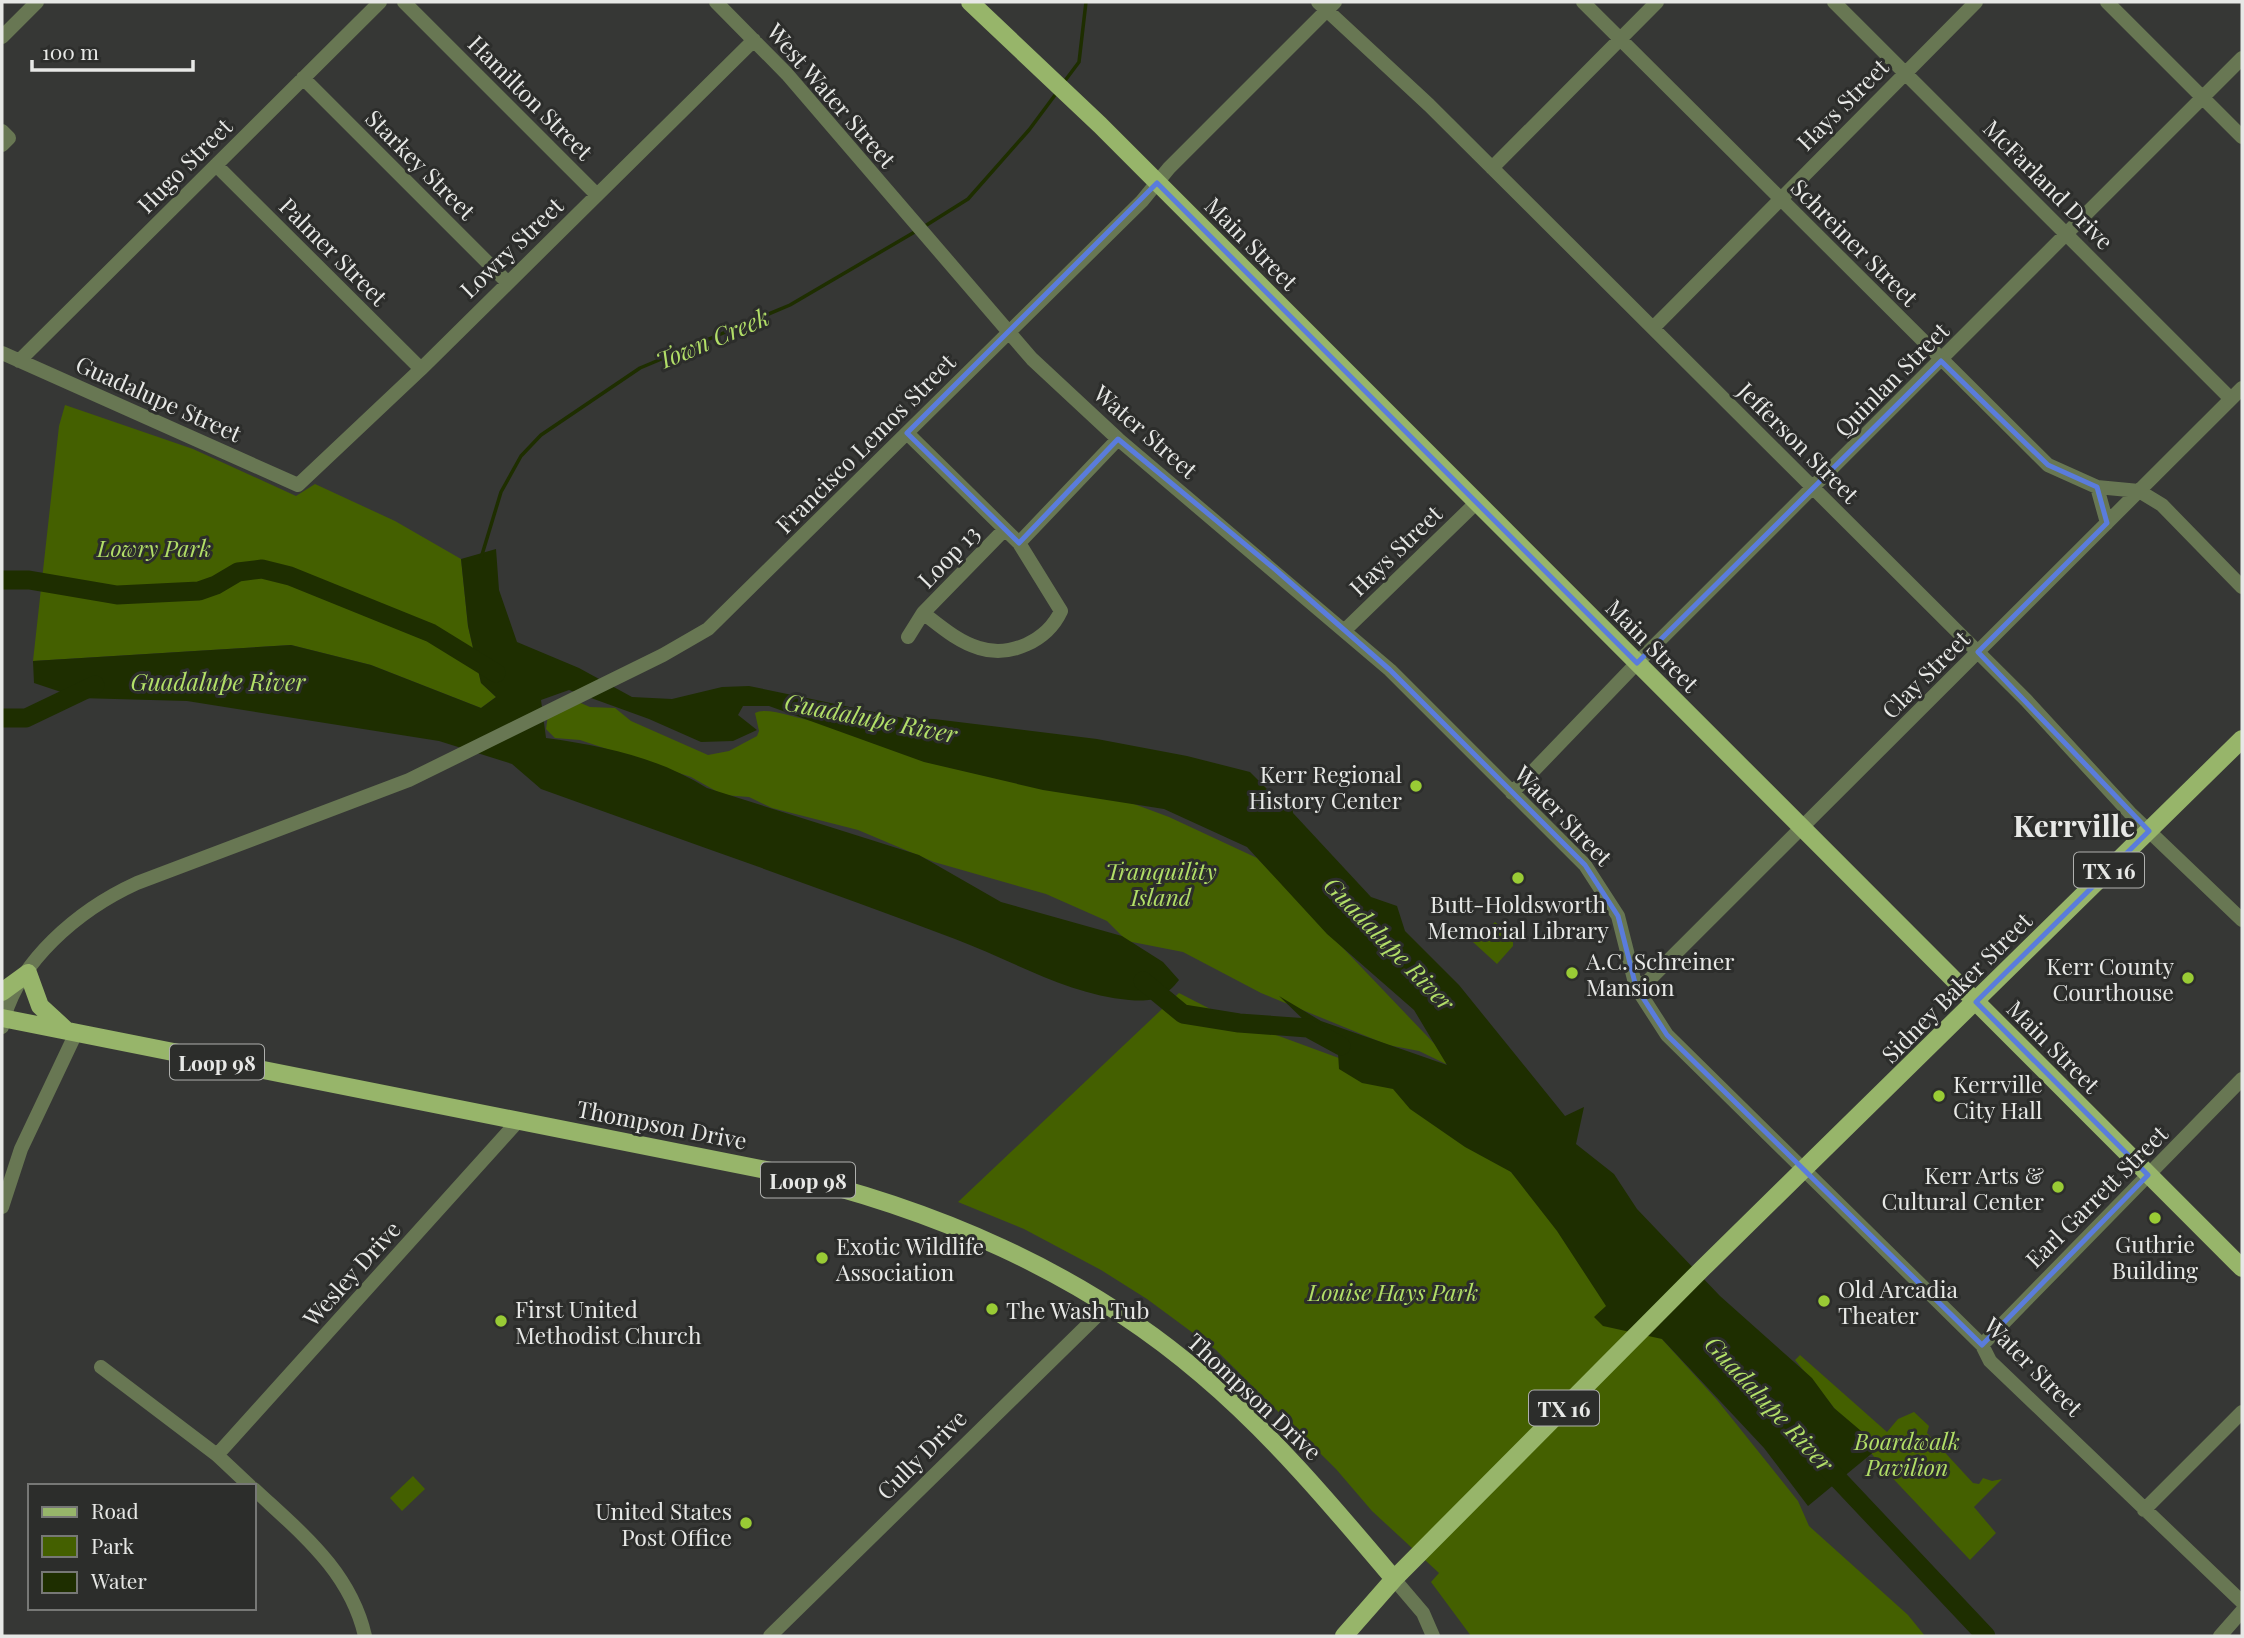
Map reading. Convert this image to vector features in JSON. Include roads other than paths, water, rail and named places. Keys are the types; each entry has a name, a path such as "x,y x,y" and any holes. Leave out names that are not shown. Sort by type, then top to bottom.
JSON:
{"main road":[{"name":"Main Street","path":"970,2 1030,55 2242,1268"},
{"name":"Sidney Baker Street","path":"1394,1579 1703,1268 1805,1171 2242,739"},
{"path":"2,992 27,973 40,1006 72,1032"},
{"name":"Thompson Drive","path":"2,1021 72,1032 776,1172 868,1195 978,1237 1031,1262 1107,1306 1189,1365 1253,1421 1327,1500 1394,1579"},
{"name":"TX 16","path":"1344,1636 1394,1579"}],"street":[{"path":"2,37 37,2"},
{"name":"Hugo Street","path":"19,361 380,2"},
{"name":"Hamilton Street","path":"404,2 597,195"},
{"name":"West Water Street","path":"716,2 787,74 885,190"},
{"name":"Schreiner Street","path":"1583,2 2048,465 2098,487 2139,491 2162,505 2242,587"},
{"path":"1492,168 1657,2"},
{"name":"McFarland Drive","path":"1834,2 2231,399"},
{"name":"Hays Street","path":"1653,328 1976,2"},
{"path":"2107,2 2242,137"},
{"name":"Jefferson Street","path":"1327,4 1978,652 2148,831 2242,920"},
{"name":"Francisco Lemos Street","path":"2,1021 27,973 66,928 120,891 410,780 672,650 708,629 1157,183 1327,4"},
{"name":"Lowry Street","path":"298,485 421,369 754,40"},
{"name":"Quinlan Street","path":"1512,793 1637,663 2068,235 2242,58"},
{"name":"Starkey Street","path":"303,78 507,282"},
{"name":"Palmer Street","path":"216,165 421,369"},
{"name":"Water Street","path":"885,190 1032,359 1118,439 1345,630 1586,865 1618,916 1636,987 1667,1035 1982,1345 1990,1361 2057,1422 2144,1510 2242,1602"},
{"name":"Guadalupe Street","path":"2,353 298,485"},
{"name":"Clay Street","path":"1636,987 1649,981 1803,829 2242,388"},
{"path":"907,433 1019,543 1118,439"},
{"path":"2098,487 2107,523"},
{"name":"Hays Street","path":"1345,630 1476,503"},
{"name":"Loop 13","path":"908,637 923,614 1004,530"},
{"name":"Loop 13","path":"923,614 965,643 985,649 1018,648 1037,640 1061,611 1019,543"},
{"path":"2,1207 21,1149 72,1032"},
{"name":"Earl Garrett Street","path":"1982,1345 2242,1079"},
{"name":"Wesley Drive","path":"217,1455 519,1120"},
{"name":"Cully Drive","path":"769,1636 1107,1306"},
{"path":"101,1367 217,1455 248,1484"},
{"path":"2144,1510 2242,1412"},
{"path":"256,1492 328,1559 352,1597 365,1636"},
{"path":"1394,1579 1423,1613 1433,1636"},
{"path":"2220,1636 2242,1611"}],"water":[{"path":"496,549 499,590 517,642 579,668 632,697 672,699 722,687 749,686 903,718 934,719 1097,739 1187,756 1250,772 1274,796 1292,802 1293,813 1371,897 1397,906 1405,931 1459,985 1565,1116 1584,1107 1576,1144 1614,1174 1637,1209 1720,1296 1812,1378 1834,1408 1867,1436 1876,1450 1808,1506 1764,1448 1662,1339 1603,1326 1594,1317 1606,1306 1557,1231 1511,1172 1465,1147 1410,1109 1393,1089 1362,1083 1339,1069 1338,1053 1279,996 1321,1021 1447,1065 1414,1010 1327,934 1247,847 1164,809 1043,790 924,762 769,706 743,706 738,715 757,730 733,741 701,742 649,719 569,690 541,700 546,738 630,754 669,768 707,788 919,855 1001,902 1122,936 1163,962 1179,980 1157,998 1129,1000 1107,997 1062,984 904,920 541,789 512,764 439,741 187,701 79,698 34,683 33,661 291,645 371,665 481,708 496,697 481,683 468,626 461,559"}],"waterway":[{"name":"Town Creek","path":"1064,82 1079,62 1086,2"},
{"name":"Town Creek","path":"925,226 968,199 1029,130 1058,91"},
{"name":"Town Creek","path":"481,558 501,492 521,456 541,435 640,368 790,305 918,230"},
{"name":"Guadalupe River","path":"2,580 29,580 117,595 199,591 238,572 262,569 290,576 431,633 496,673"},
{"name":"Guadalupe River","path":"2,718 26,718 95,685"},
{"name":"Guadalupe River","path":"1143,981 1183,1014 1239,1023 1308,1028 1341,1046"},
{"name":"Guadalupe River","path":"1821,1461 1986,1636"}],"place":[{"name":"Kerr Regional History Center","path":"1416,786"},
{"name":"Butt-Holdsworth Memorial Library","path":"1518,878"},
{"name":"A.C. Schreiner Mansion","path":"1572,973"},
{"name":"Kerr County Courthouse","path":"2188,978"},
{"name":"Kerrville City Hall","path":"1939,1096"},
{"name":"Kerr Arts & Cultural Center","path":"2058,1187"},
{"name":"Guthrie Building","path":"2155,1218"},
{"name":"Exotic Wildlife Association","path":"822,1258"},
{"name":"Old Arcadia Theater","path":"1824,1301"},
{"name":"The Wash Tub","path":"992,1309"},
{"name":"First United Methodist Church","path":"501,1321"},
{"name":"United States Post Office","path":"746,1523"}],"district":[{"name":"Kerrville","path":"2074,825"}],"park label":[{"name":"Lowry Park","path":"154,547"},
{"name":"Tranquility Island","path":"1161,883"},
{"name":"Louise Hays Park","path":"1393,1291"},
{"name":"Boardwalk Pavilion","path":"1907,1453"}]}
